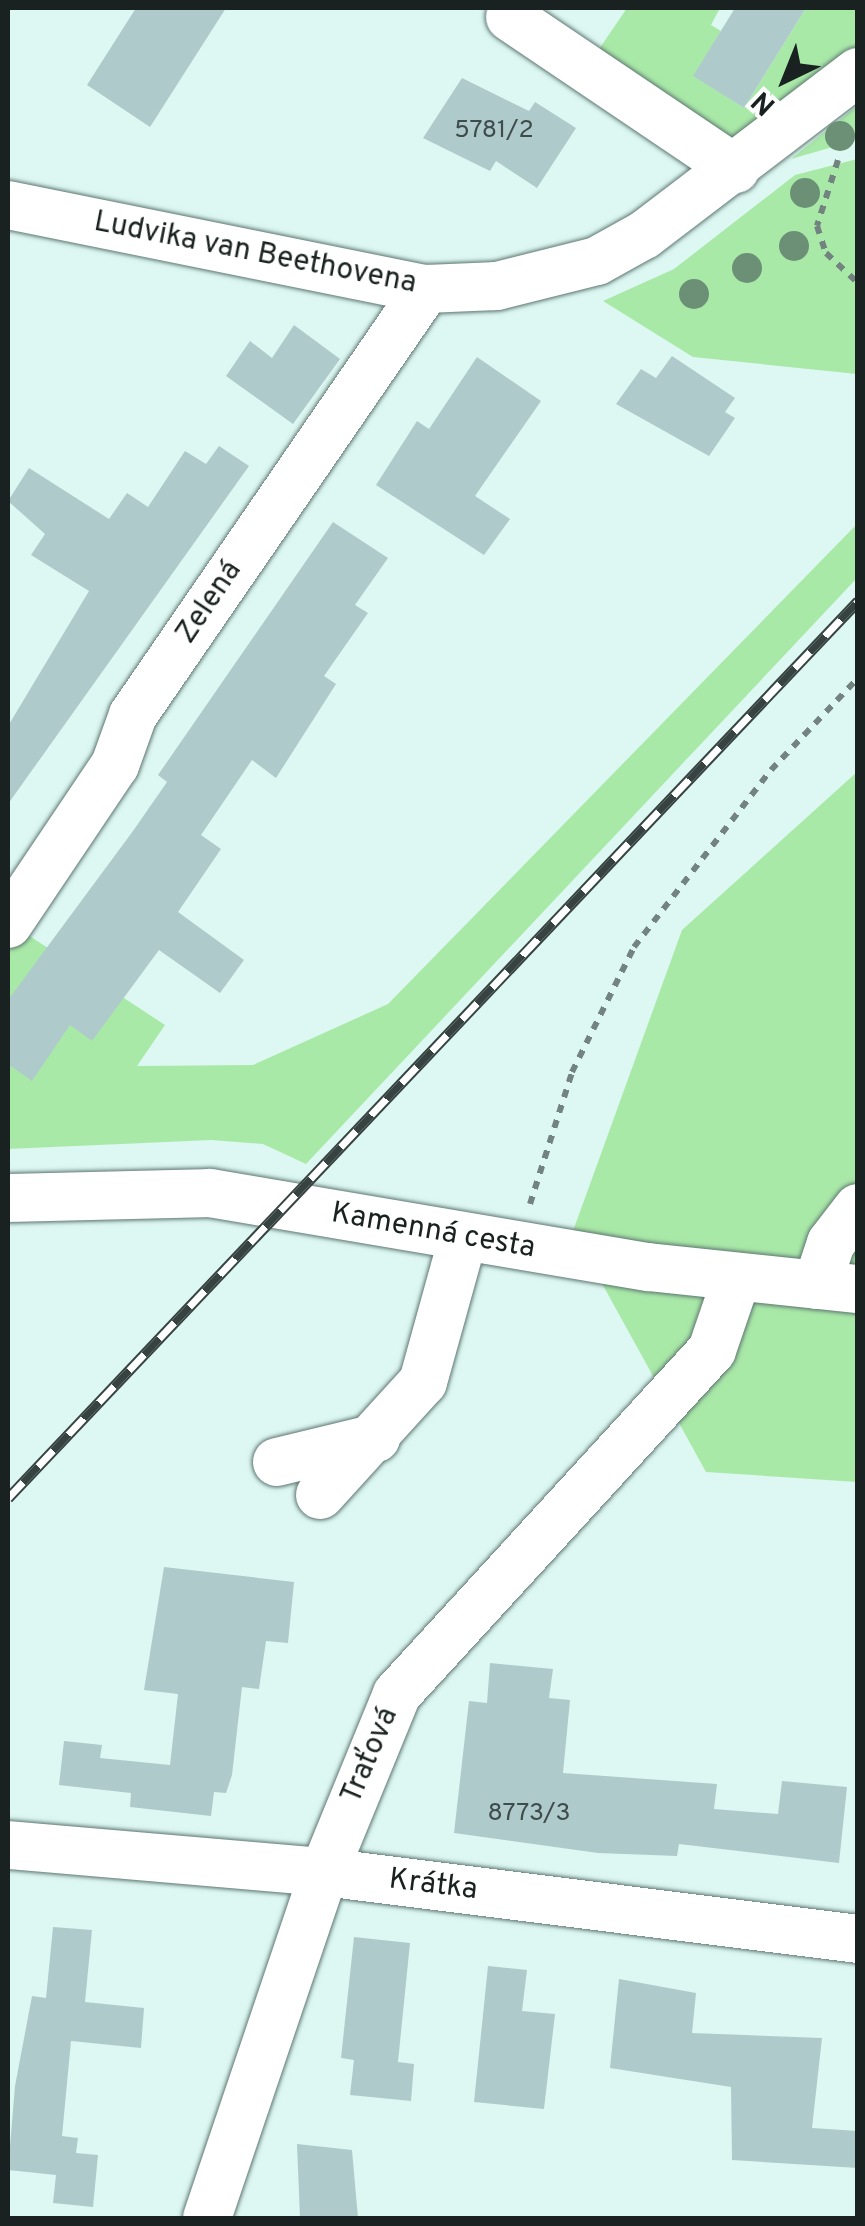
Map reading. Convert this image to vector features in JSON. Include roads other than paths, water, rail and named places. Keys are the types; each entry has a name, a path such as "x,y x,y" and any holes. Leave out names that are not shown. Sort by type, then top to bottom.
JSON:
{"street":[{"path":"510,16 735,169"},
{"name":"Ludvika van Beethovena","path":"8,206 426,289 497,286 597,261 735,169 858,72"},
{"name":"Zelená","path":"8,924 116,765 133,715 426,289"},
{"name":"Kamenná cesta","path":"8,1198 210,1193 520,1248 837,1287"},
{"path":"837,1287 830,1243 858,1208"},
{"path":"320,1494 376,1438 423,1382 441,1340 463,1238"},
{"name":"Traťová","path":"207,2218 324,1872 397,1694 712,1350 737,1277"},
{"path":"278,1462 376,1438"},
{"name":"Krátka","path":"8,1845 324,1872 858,1939"}],"railway":[{"path":"8,1498 858,601"}]}
